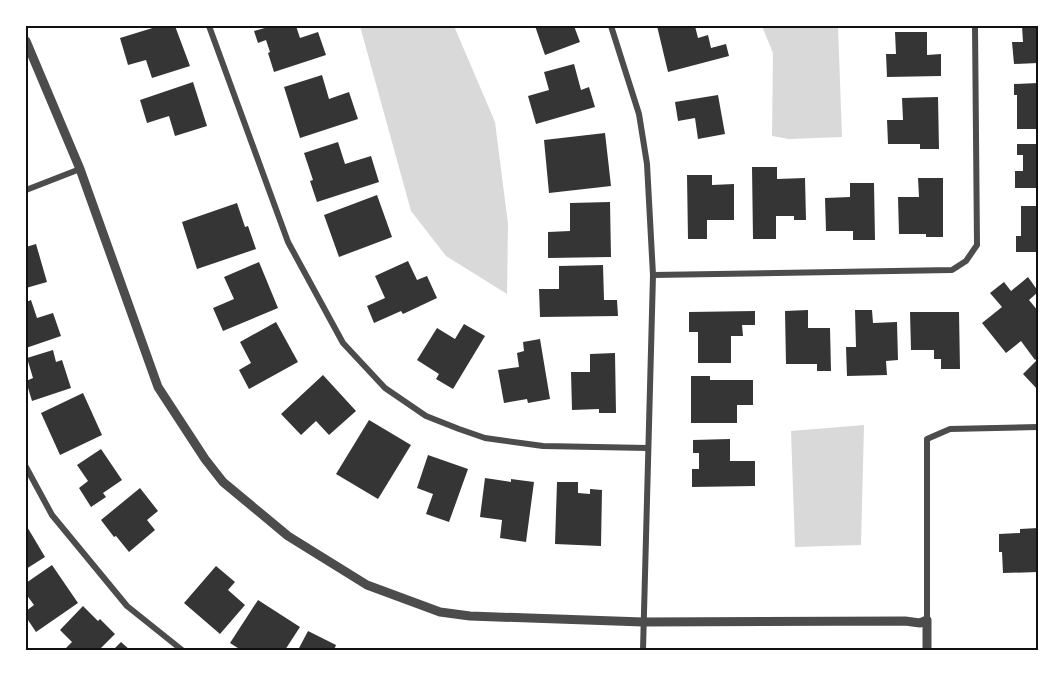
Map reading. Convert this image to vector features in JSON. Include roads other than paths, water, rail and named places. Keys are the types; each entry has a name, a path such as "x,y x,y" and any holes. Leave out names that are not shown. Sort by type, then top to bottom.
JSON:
{"street":[{"path":"209,26 288,242 343,343 385,388 426,416 485,438 543,446 648,448"},
{"path":"611,26 639,114 647,164 653,275 643,651"},
{"path":"653,275 952,270 966,261 977,244 975,26"},
{"path":"26,41 80,169 158,387 205,459 223,482 288,536 367,585 440,612 470,616 643,622 905,621 920,623 927,620"},
{"path":"26,190 80,169"},
{"path":"927,651 927,439 950,429 1038,427"},
{"path":"26,467 52,514 127,606 182,651"}]}
